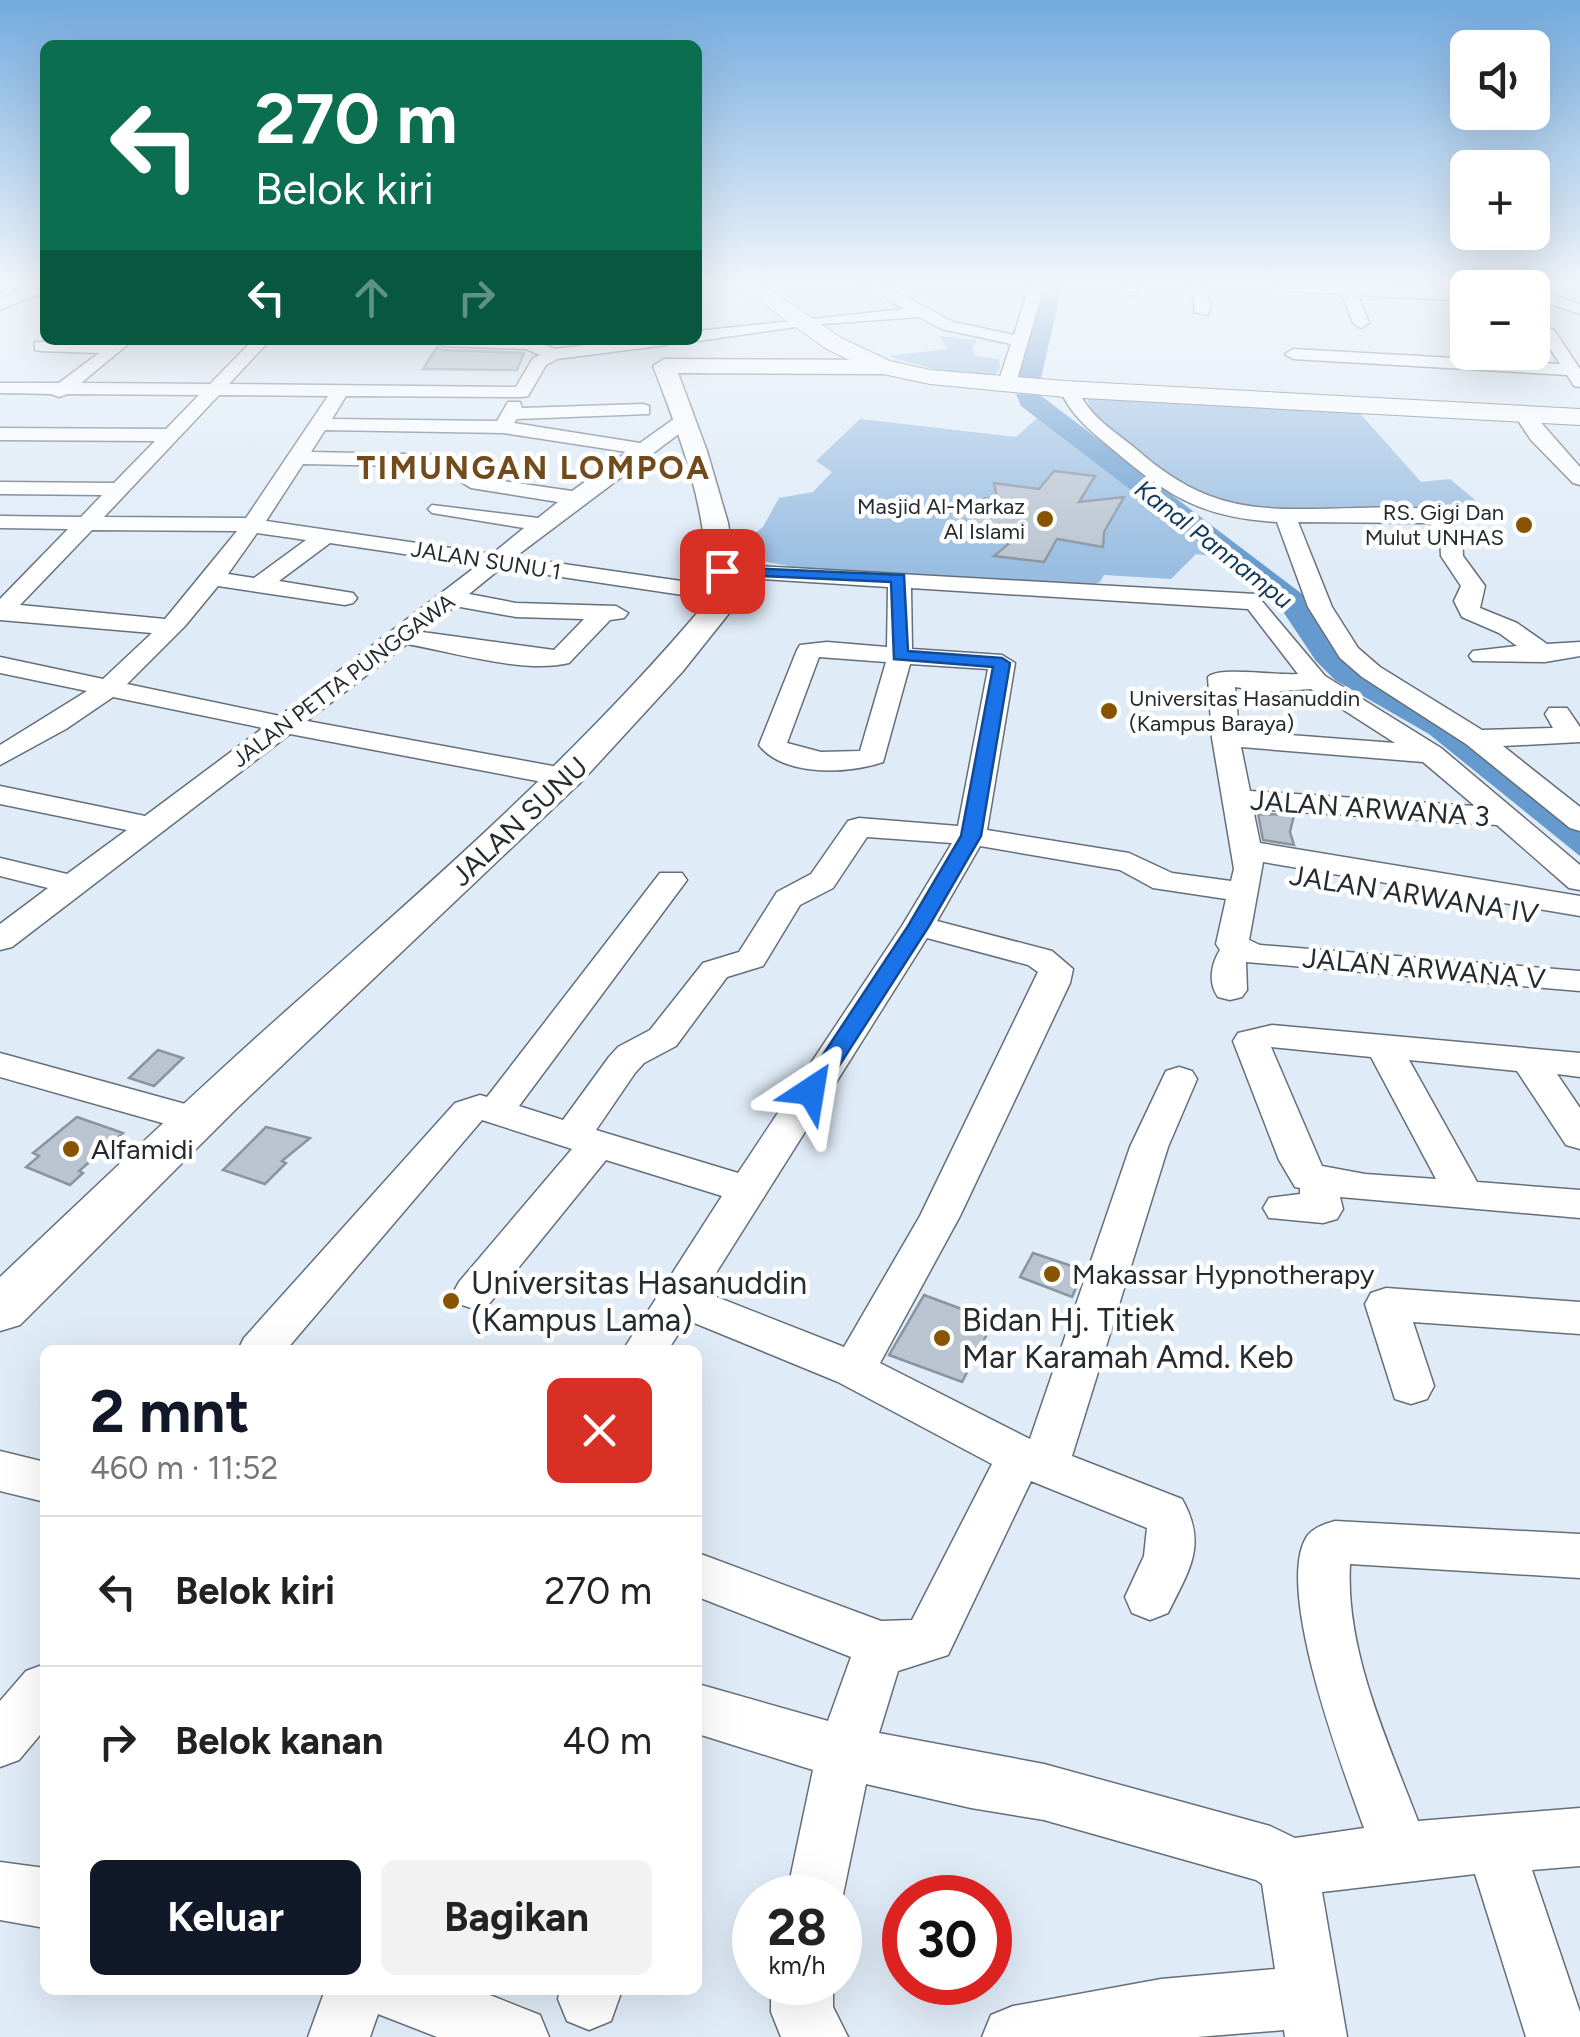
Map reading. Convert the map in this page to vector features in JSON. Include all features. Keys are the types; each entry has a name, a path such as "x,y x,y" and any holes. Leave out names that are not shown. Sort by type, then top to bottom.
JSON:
{"highway":[{"path":"976,378 1031,387 1580,417"}],"main road":[{"path":"668,378 685,420 717,536 722,583"},
{"name":"JALAN SUNU","path":"0,1310 194,1119 569,778 670,667 719,606 722,583"}],"street":[{"path":"4,438 77,378"},
{"path":"0,388 64,388 178,378"},
{"path":"6,601 90,522 173,435 206,411 223,378"},
{"path":"273,378 522,392"},
{"path":"507,421 530,378"},
{"path":"1029,378 1031,387 1074,400 1089,419 1134,458 1188,497 1226,508 1285,515 1436,517 1451,536 1452,556 1473,586 1472,596 1466,601 1470,612 1508,628 1546,654"},
{"path":"0,757 108,688 170,627 297,458 318,416 356,385"},
{"path":"318,416 507,421 643,410"},
{"path":"158,411 206,411"},
{"path":"1522,413 1538,436 1580,479"},
{"name":"JALAN PETTA PUNGGAWA","path":"0,940 402,636 576,498 685,420"},
{"path":"507,421 642,449"},
{"path":"4,438 173,435"},
{"path":"297,458 449,461"},
{"path":"488,470 471,482 576,498"},
{"path":"0,488 121,489"},
{"path":"440,509 545,526"},
{"path":"1285,515 1320,607 1341,644 1371,672 1476,738 1580,822"},
{"name":"JALAN SUNU 1","path":"0,522 250,525 652,586 899,578 1248,599 1316,681 1431,754 1580,881"},
{"path":"259,585 327,535"},
{"path":"210,578 345,598"},
{"path":"648,1345 918,926 971,836 1002,663 900,655 809,650 773,746 790,756 869,759 900,655 899,578"},
{"path":"451,598 516,610 602,614 620,611 652,586"},
{"path":"6,601 170,627"},
{"path":"402,636 513,655 560,658 602,614"},
{"path":"1482,656 1580,650"},
{"path":"0,665 286,725 569,778"},
{"path":"1253,952 1231,939 1240,870 1221,677 1268,684 1316,681"},
{"path":"1476,738 1572,736 1558,714"},
{"path":"0,728 36,735"},
{"path":"1226,738 1431,754"},
{"path":"0,796 151,826"},
{"name":"JALAN ARWANA 3","path":"1236,799 1504,817"},
{"path":"474,1293 586,1138 631,1055 663,1038 715,970 751,958 788,899 822,881 854,828 871,826 971,836 1128,862 1164,882 1240,870 1580,906"},
{"path":"0,867 72,885"},
{"name":"JALAN ARWANA IV","path":"1240,870 1580,918"},
{"path":"265,1345 485,1108 671,880"},
{"path":"854,1370 940,1216 1054,983 1056,970 1040,958 918,926"},
{"path":"1230,990 1229,963 1253,952"},
{"name":"JALAN ARWANA V","path":"1253,952 1580,981"},
{"path":"1580,1065 1272,1036 1251,1041 1302,1170 1322,1182 1580,1204"},
{"path":"1382,1046 1464,1194"},
{"path":"1528,1060 1580,1136"},
{"path":"0,1065 194,1119"},
{"path":"702,1577 881,1645 903,1647 930,1638 1033,1461 1150,1146 1179,1079"},
{"path":"485,1108 747,1190"},
{"path":"1282,1208 1323,1208 1319,1190 1322,1182"},
{"path":"677,1298 854,1370 1033,1461 1152,1508 1171,1521 1168,1558 1150,1597"},
{"path":"1411,1386 1386,1304 1580,1318"},
{"path":"0,1471 40,1481"},
{"path":"1401,1851 1356,1724 1328,1616 1324,1598 1326,1550 1336,1542 1580,1556"},
{"path":"818,1875 843,1752 881,1645"},
{"path":"0,1741 40,1695"},
{"path":"702,1711 843,1752 971,1781 1044,1792 1221,1838 1270,1855 1289,1868 1401,1851 1580,1837"},
{"path":"1494,1843 1557,2037"},
{"path":"1013,2037 1098,2030 1118,2014 1215,2001 1314,2018 1289,1868"},
{"path":"0,1891 40,1897"},
{"path":"339,2037 354,1995"},
{"path":"408,1995 518,2037"},
{"path":"801,2005 806,2028 817,2037"}],"shaded area":[{"path":"1087,397 1357,410 1421,482 1450,479 1486,509 1271,511 1199,497 1091,413"},
{"path":"1037,418 1220,557 1196,554 1171,579 1104,575 1100,582 1088,586 798,568 733,555 733,550 763,527 779,498 813,492 832,472 816,461 860,419 1016,437"}],"water":[{"path":"1015,378 1041,378 1040,382"},
{"name":"Kanal Pannampu","path":"1016,394 1040,395 1310,600 1338,642 1580,824 1580,856 1429,734 1335,680 1316,661 1276,601 1021,406"}],"building":[{"name":"Masjid Al-Markaz Al Islami","path":"1054,471 1095,476 1079,502 1124,497 1104,532 1103,547 1057,539 1044,562 994,556 1025,530 964,530 985,498 997,499 994,483 1039,489"},
{"path":"1258,814 1294,815 1290,832 1294,845 1263,840"},
{"path":"158,1050 183,1058 154,1086 129,1078"},
{"name":"Alfamidi","path":"77,1117 123,1133 79,1171 83,1173 70,1185 26,1167 39,1156 33,1153"},
{"path":"266,1127 310,1138 282,1161 286,1163 265,1184 223,1170"},
{"name":"Makassar Hypnotherapy","path":"1033,1253 1084,1270 1072,1297 1020,1277"},
{"name":"Bidan Hj. Titiek Mar Karamah Amd. Keb","path":"924,1295 994,1321 962,1382 889,1355"}],"place":[{"name":"Masjid Al-Markaz Al Islami","path":"1045,519"},
{"name":"RS. Gigi Dan Mulut UNHAS","path":"1524,525"},
{"name":"Universitas Hasanuddin (Kampus Baraya)","path":"1109,711"},
{"name":"Alfamidi","path":"71,1149"},
{"name":"Makassar Hypnotherapy","path":"1052,1274"},
{"name":"Universitas Hasanuddin (Kampus Lama)","path":"451,1301"},
{"name":"Bidan Hj. Titiek Mar Karamah Amd. Keb","path":"942,1338"}],"district":[{"name":"TIMUNGAN LOMPOA","path":"534,468"}],"route":[{"path":"722,571 899,578 900,655 1002,663 971,836 811,1091"}]}
